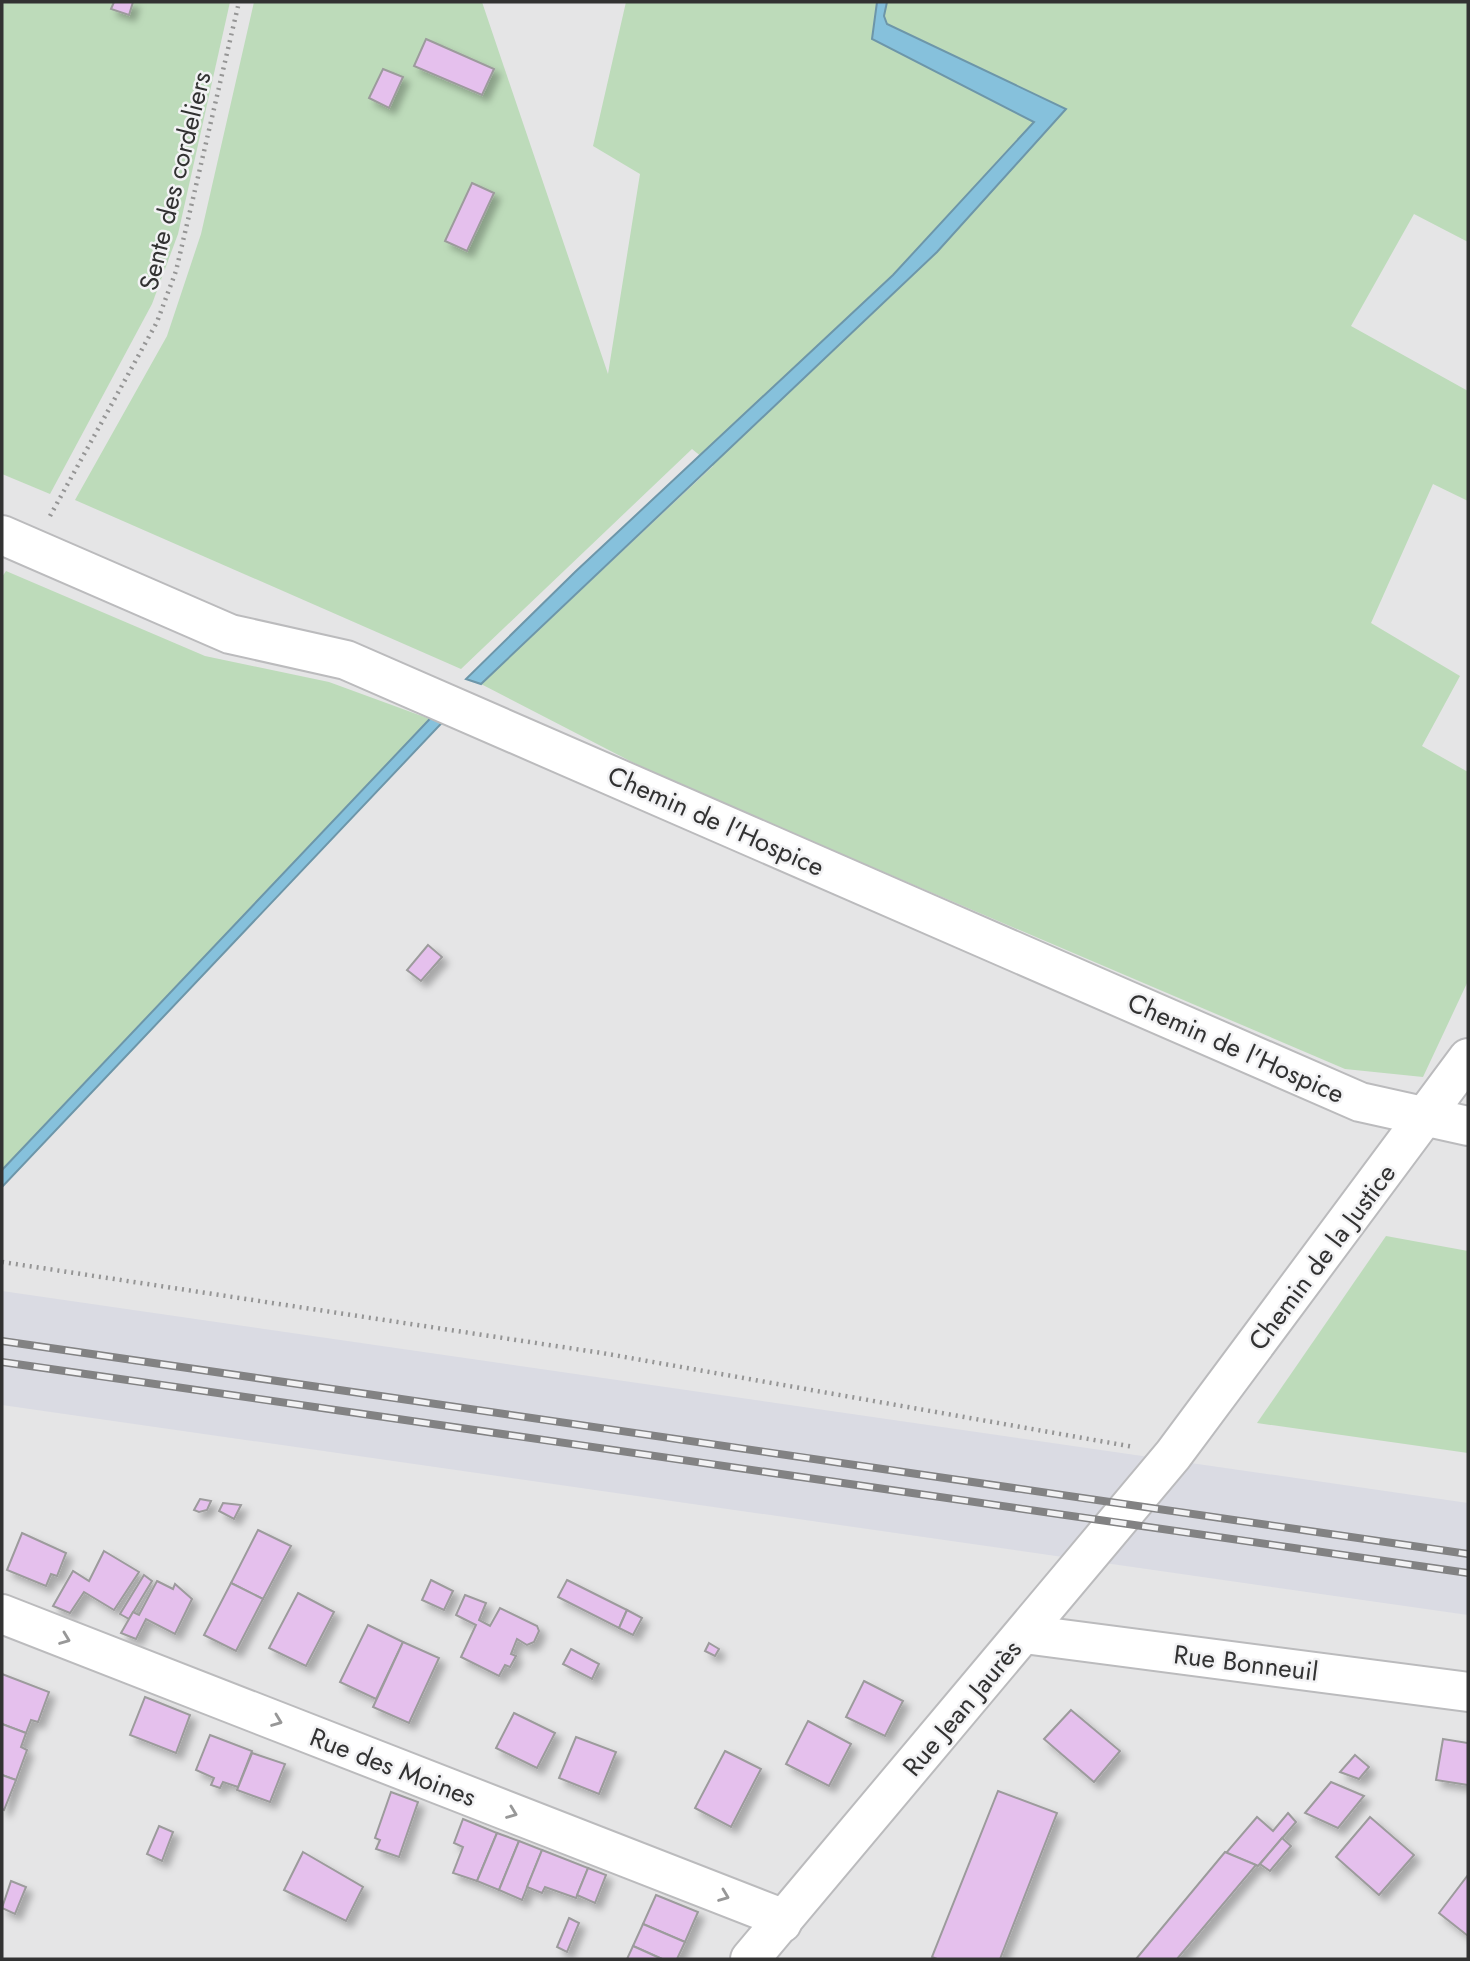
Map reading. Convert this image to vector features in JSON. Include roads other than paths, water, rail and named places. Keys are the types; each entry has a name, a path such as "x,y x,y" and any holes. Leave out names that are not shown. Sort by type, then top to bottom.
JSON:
{"street":[{"name":"Chemin de l'Hospice","path":"17,542 230,634 346,660 1360,1102 1426,1119 1468,1126"},
{"name":"Chemin de la Justice","path":"1173,1455 1426,1119 1468,1058"},
{"name":"Rue Jean Jaurès","path":"750,1959 1173,1455"},
{"name":"Rue des Moines","path":"2,1615 774,1915 782,1923"},
{"name":"Rue Bonneuil","path":"1024,1634 1468,1692"}],"water":[{"path":"877,2 887,2 884,16 887,24 1066,109 937,252 481,684 466,679 575,572 893,275 1034,122 872,39"},
{"path":"443,705 455,709 2,1187 2,1170"}],"railway":[{"path":"2,1341 1468,1554"},
{"path":"2,1362 1468,1573"}]}
